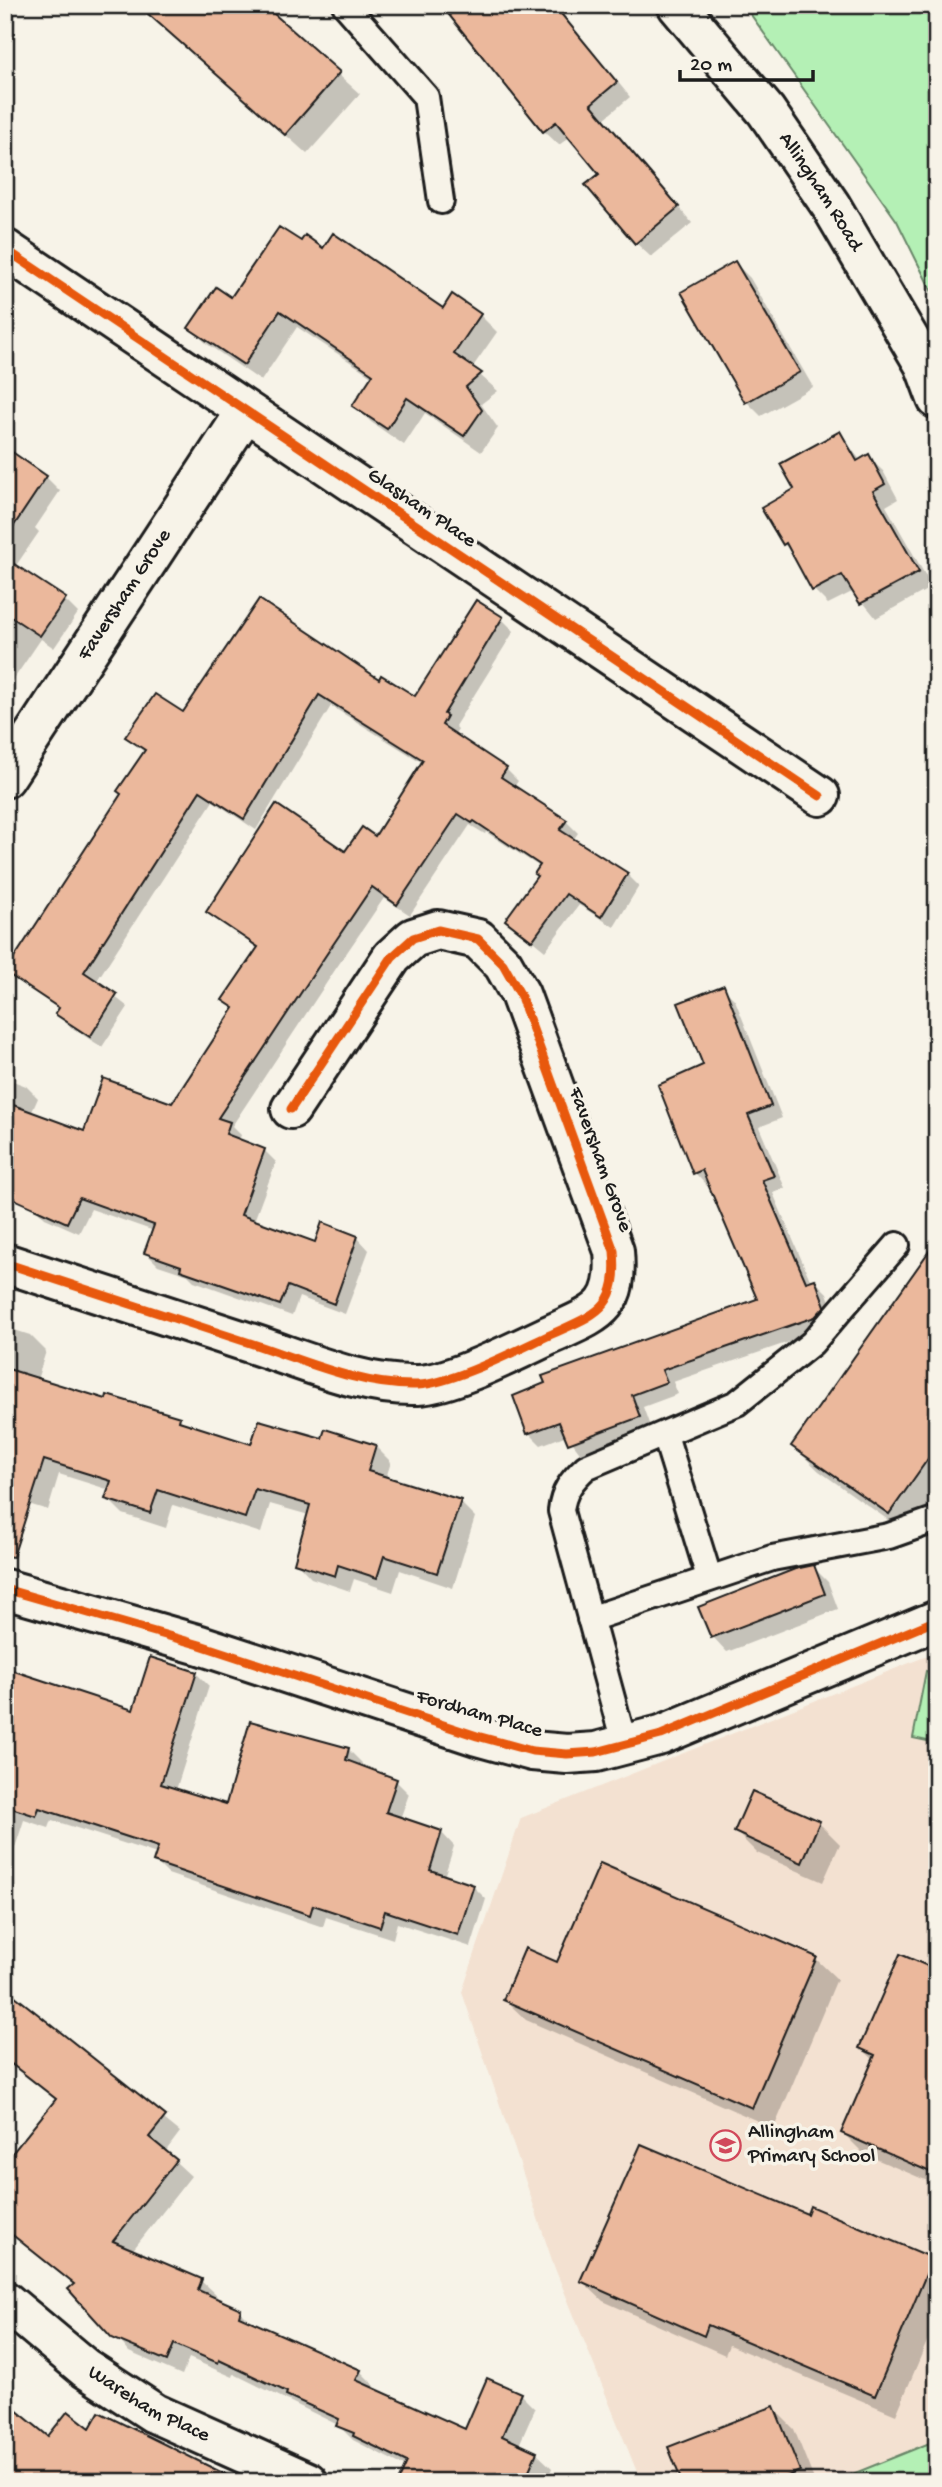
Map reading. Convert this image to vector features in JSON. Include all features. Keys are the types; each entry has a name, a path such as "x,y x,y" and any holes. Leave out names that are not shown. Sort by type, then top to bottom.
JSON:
{"street":[{"name":"Allingham Road","path":"677,5 766,111 831,206 924,364 937,399"},
{"name":"Glasham Place","path":"5,249 820,796"},
{"name":"Faversham Grove","path":"5,778 245,412"},
{"name":"Faversham Grove","path":"5,1263 332,1370 388,1383 420,1385 450,1377 587,1318 607,1303 617,1277 614,1251 520,994 503,964 478,939 438,930 413,938 406,944 384,968 291,1110"},
{"name":"Fordham Place","path":"5,1589 200,1645 477,1736 532,1751 567,1754 625,1746 660,1735 937,1620"},
{"name":"Wareham Place","path":"5,2301 85,2368 154,2413 308,2482"}],"lane":[{"path":"345,5 426,97 441,201"},
{"path":"625,1746 561,1511 565,1493 573,1479 586,1467 737,1403 812,1343 897,1245"},
{"path":"665,1435 709,1577"},
{"path":"590,1619 772,1558 889,1536 937,1519"}],"shaded area":[{"name":"Allingham Primary School","path":"937,1652 937,2482 641,2482 554,2266 462,1992 521,1818"}],"green space":[{"path":"744,5 937,5 937,302 897,221"},
{"path":"926,1671 937,1673 937,1743 913,1738"},
{"path":"937,2440 937,2482 833,2482"}],"building":[{"path":"138,5 264,5 340,72 285,135"},
{"path":"441,5 554,5 617,82 591,104 679,207 635,244 585,185 599,174 556,122 543,132"},
{"path":"279,227 301,241 305,235 323,248 333,233 443,308 452,294 481,314 454,354 482,373 466,387 482,410 464,436 407,398 387,429 352,406 373,374 280,311 244,365 188,328 216,287 231,297"},
{"path":"735,261 800,372 745,403 681,292"},
{"path":"840,431 857,461 869,454 885,484 873,491 919,572 860,604 842,575 812,591 786,543 783,545 761,508 794,489 780,464"},
{"path":"5,447 47,476 5,539"},
{"path":"5,558 66,598 40,636 5,613"},
{"path":"259,599 379,679 381,675 415,696 476,600 503,617 444,714 447,716 442,725 507,768 501,777 567,820 560,830 628,873 601,917 566,894 532,941 505,920 537,876 534,874 540,865 474,821 472,823 458,814 397,905 372,887 218,1118 230,1122 226,1134 265,1149 241,1215 315,1242 322,1222 358,1236 334,1304 288,1286 280,1305 180,1270 181,1266 144,1253 154,1225 79,1198 67,1223 5,1195 5,1102 84,1131 103,1078 172,1103 234,1008 222,1000 258,947 206,912 276,804 345,851 362,827 375,836 423,760 319,695 244,819 200,791 84,972 117,994 90,1037 55,1014 59,1008 5,972 121,794 117,791 145,750 125,737 155,694 183,712"},
{"path":"724,985 771,1106 748,1115 774,1176 762,1180 806,1282 815,1279 825,1306 815,1317 662,1370 667,1382 632,1395 640,1417 568,1444 559,1422 527,1434 513,1396 545,1383 542,1376 757,1299 702,1170 693,1174 658,1085 703,1065 678,1003"},
{"path":"937,1240 937,1446 889,1514 791,1446"},
{"path":"5,1368 106,1399 107,1395 180,1417 179,1421 251,1444 259,1420 322,1438 325,1429 376,1445 368,1471 461,1500 437,1573 384,1556 377,1578 338,1565 335,1576 294,1563 310,1505 255,1489 245,1518 158,1490 150,1513 105,1499 111,1481 44,1460 13,1557 5,1556"},
{"path":"814,1565 825,1594 711,1638 698,1607 795,1569"},
{"path":"150,1657 197,1672 161,1784 226,1804 250,1721 349,1748 346,1760 397,1779 386,1812 442,1831 430,1870 474,1885 458,1935 385,1911 380,1927 313,1905 310,1915 153,1862 158,1847 39,1808 36,1816 5,1806 5,1668 133,1710"},
{"path":"752,1791 820,1821 802,1863 734,1832"},
{"path":"600,1863 817,1957 752,2108 503,2000 525,1948 557,1962"},
{"path":"900,1954 937,1970 937,2175 841,2133 875,2055 859,2048"},
{"path":"5,1988 166,2116 149,2137 177,2160 113,2241 202,2279 198,2290 241,2309 239,2316 361,2370 356,2380 465,2429 487,2378 521,2393 502,2436 537,2452 524,2482 398,2482 407,2462 353,2436 354,2433 336,2426 339,2419 286,2395 287,2392 219,2360 218,2363 174,2344 167,2361 112,2338 68,2289 74,2284 5,2229 5,2162 56,2099 5,2059"},
{"path":"641,2144 807,2214 810,2206 933,2258 875,2396 708,2325 704,2336 580,2281"},
{"path":"5,2401 48,2436 68,2411 90,2428 99,2412 241,2482 5,2482"},
{"path":"774,2406 800,2471 773,2482 682,2482 668,2447"}],"cycle path":[{"path":"5,249 820,796"},
{"path":"5,1263 334,1372 397,1385 432,1383 485,1365 593,1314 609,1297 615,1270 614,1251 520,994 503,964 478,939 438,930 413,938 392,957 291,1109"},
{"path":"5,1589 200,1645 477,1736 532,1751 567,1754 596,1752 661,1735 937,1620"}],"place":[{"name":"Allingham Primary School","path":"725,2145"}]}
